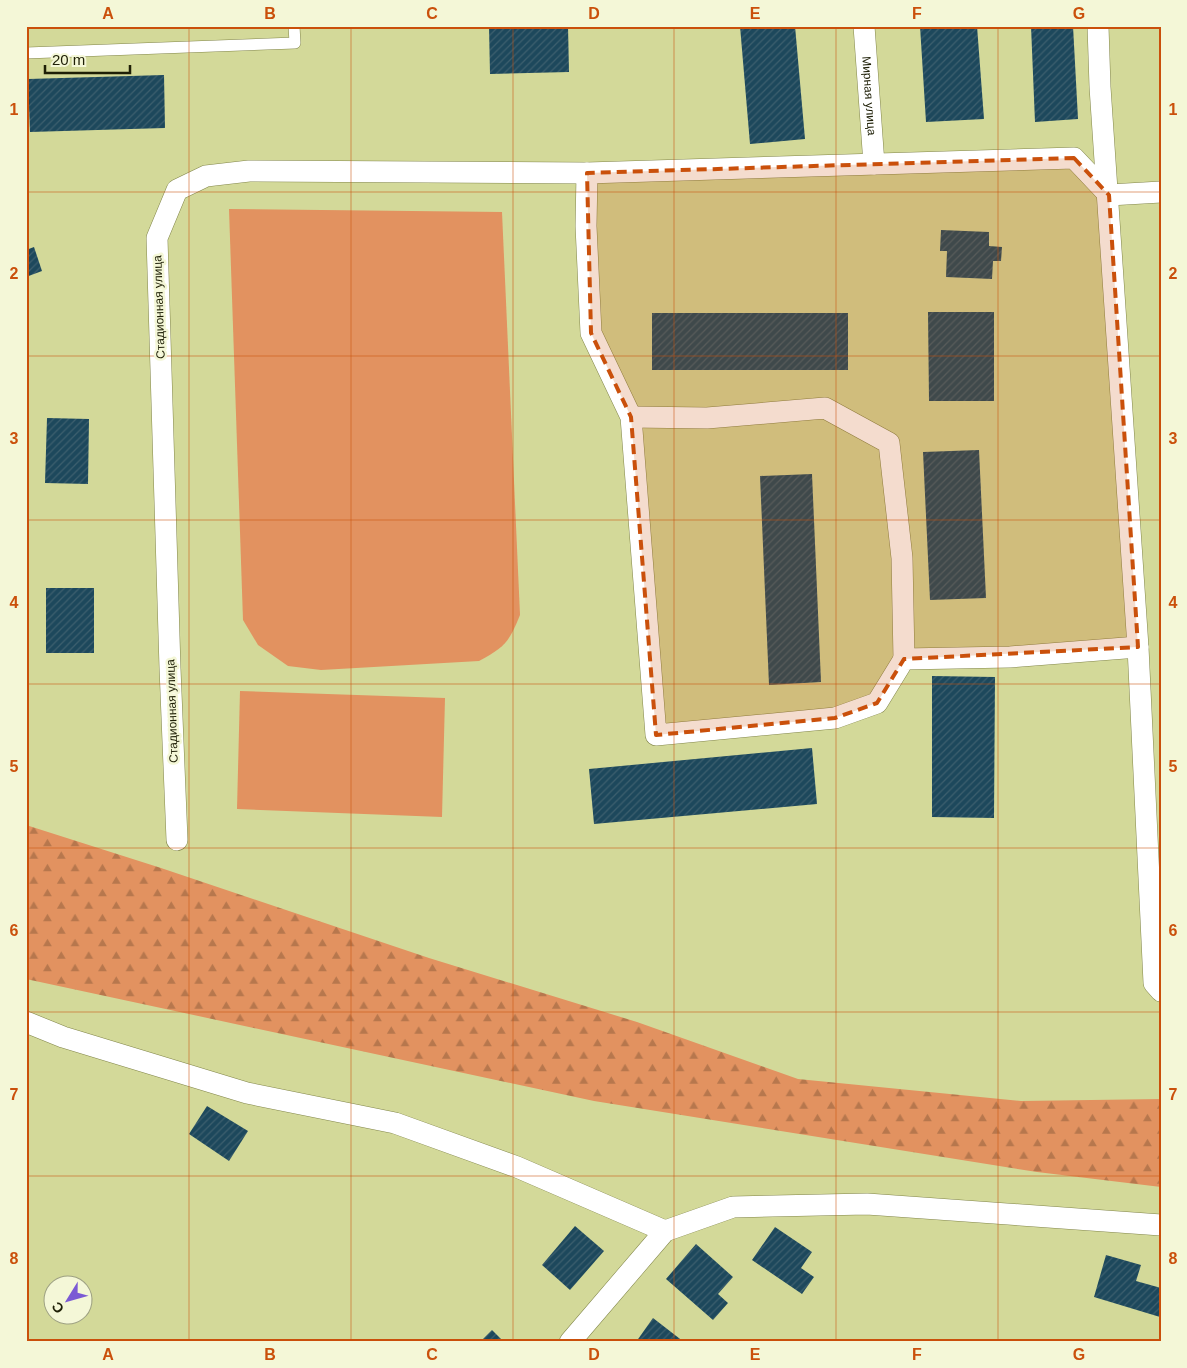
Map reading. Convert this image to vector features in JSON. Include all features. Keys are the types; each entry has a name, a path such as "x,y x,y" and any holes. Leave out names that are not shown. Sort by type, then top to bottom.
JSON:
{"street":[{"name":"Мирная улица","path":"864,26 874,164"},
{"path":"1098,26 1100,86 1138,647 1154,984 1161,991"},
{"name":"Стадионная улица","path":"177,840 157,238 177,190 206,176 249,171 587,173 1074,158 1108,195"},
{"path":"587,173 586,226 591,333 631,417 656,735 835,718 877,702 904,659 902,558 889,443 825,408 707,418 631,417"},
{"path":"1108,195 1161,192"},
{"path":"904,659 1010,657 1138,647"},
{"path":"26,1022 63,1038 247,1093 394,1123 517,1167 665,1231"},
{"path":"570,1342 665,1231 734,1206 867,1204 1161,1225"}],"lane":[{"path":"26,53 295,43 294,26"}],"highlighted area":[{"path":"1074,158 1109,195 1138,647 904,659 877,703 835,718 656,735 631,417 591,333 587,173"}],"green space":[{"path":"229,209 502,212 520,615 509,638 488,656 479,661 321,670 288,666 258,645 243,620"},
{"path":"240,691 445,698 442,817 237,809"},
{"path":"26,825 429,958 637,1022 798,1079 1021,1101 1161,1099 1161,1187 1037,1172 594,1101 26,979"}],"building":[{"path":"489,26 568,26 569,72 490,74"},
{"path":"740,26 795,26 805,139 750,144"},
{"path":"920,26 977,26 984,119 926,122"},
{"path":"1031,26 1073,26 1078,119 1035,122"},
{"path":"164,75 165,128 30,132 28,79"},
{"path":"941,230 989,232 989,246 1002,247 1001,261 993,261 992,279 946,277 947,251 940,251"},
{"path":"34,247 42,271 26,277 26,250"},
{"path":"928,312 994,312 994,401 929,401"},
{"path":"652,313 848,313 848,370 652,370"},
{"path":"47,418 89,419 88,484 45,483"},
{"path":"979,450 986,598 930,600 923,452"},
{"path":"812,474 821,682 769,685 760,476"},
{"path":"46,588 94,588 94,653 46,653"},
{"path":"932,676 995,677 994,818 932,817"},
{"path":"812,748 817,804 594,824 589,769"},
{"path":"207,1106 248,1131 229,1161 189,1134"},
{"path":"575,1226 604,1251 570,1290 542,1265"},
{"path":"775,1227 812,1252 801,1268 814,1277 802,1294 752,1260"},
{"path":"696,1244 733,1277 718,1294 728,1303 713,1320 666,1279"},
{"path":"1106,1255 1141,1265 1136,1281 1161,1288 1160,1317 1094,1297"},
{"path":"653,1318 684,1342 636,1342"},
{"path":"492,1330 504,1342 480,1342"}]}
